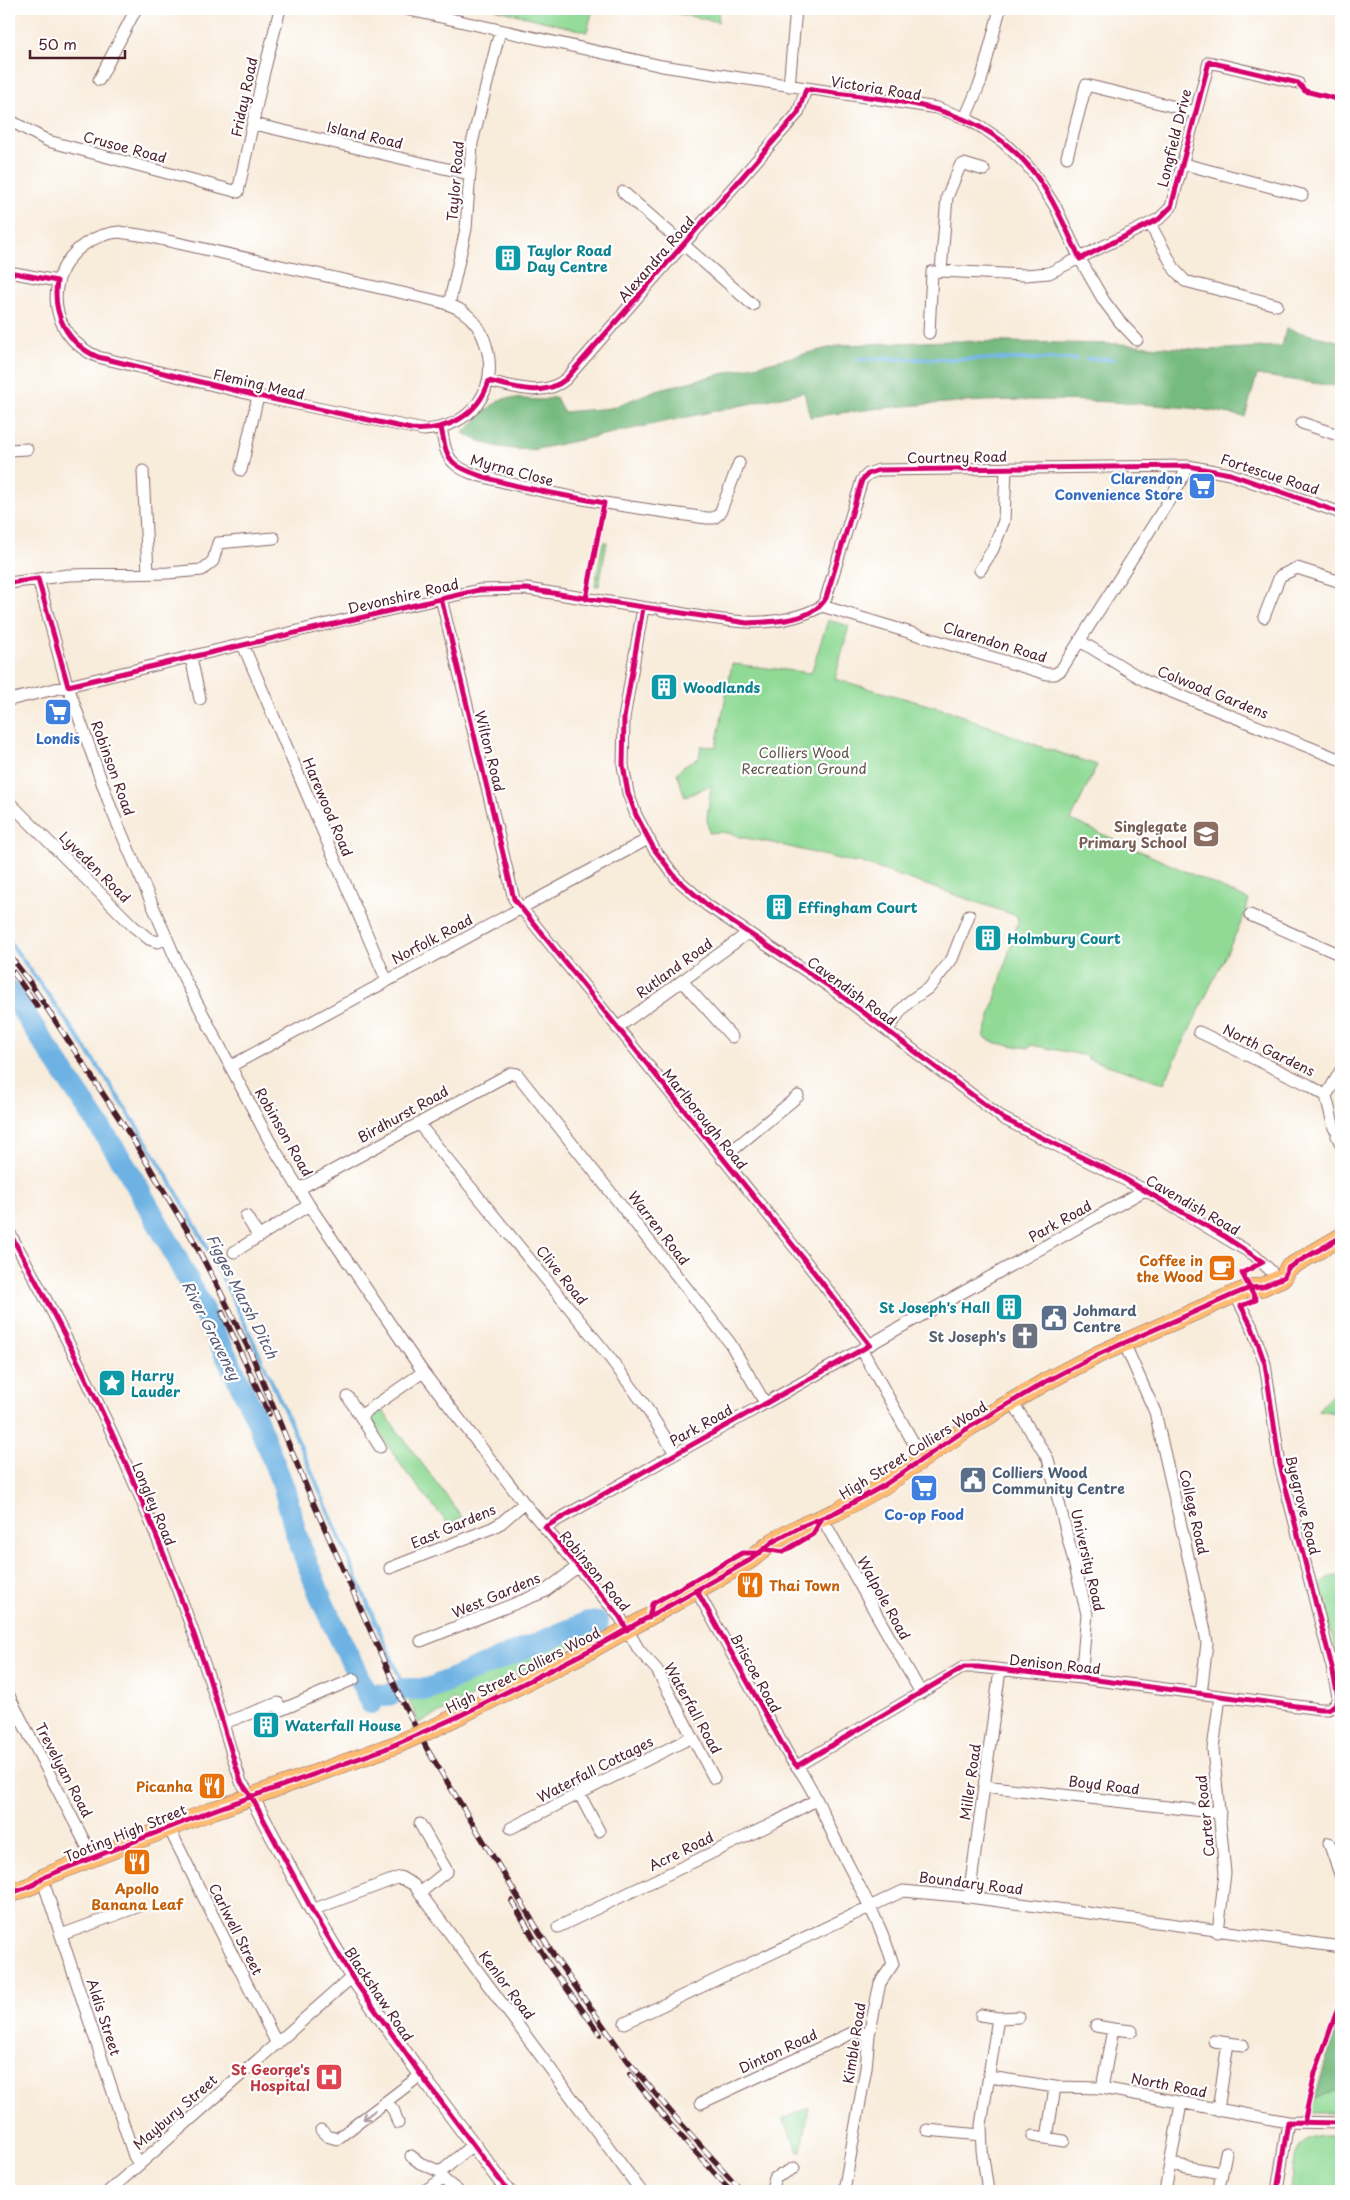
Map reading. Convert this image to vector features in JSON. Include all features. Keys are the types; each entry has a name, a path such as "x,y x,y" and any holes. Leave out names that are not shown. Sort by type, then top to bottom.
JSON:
{"highway":[{"name":"High Street Colliers Wood","path":"251,1796 385,1749 436,1727 576,1658 750,1560 774,1541 882,1486 971,1426 1062,1373 1242,1291 1256,1279 1341,1237"},
{"name":"Tooting High Street","path":"9,1894 33,1885 42,1878 251,1796"}],"street":[{"path":"99,80 136,9"},
{"name":"Friday Road","path":"238,192 262,80 280,9"},
{"name":"Victoria Road","path":"405,9 662,66 937,108 965,118 1003,142 1035,175 1056,208 1080,259 1104,301 1137,340"},
{"path":"790,86 796,9"},
{"path":"965,118 986,66 1000,9"},
{"name":"Taylor Road","path":"449,304 466,229 472,143 500,31"},
{"name":"Longfield Drive","path":"941,271 1040,275 1049,273 1159,219 1171,207 1184,164 1208,62 1298,83"},
{"path":"1066,157 1086,85 1196,112"},
{"name":"Alexandra Road","path":"489,381 534,390 560,384 798,113 806,89"},
{"name":"Crusoe Road","path":"9,120 48,141 238,192"},
{"name":"Island Road","path":"254,124 469,174"},
{"path":"929,333 932,272 941,271 947,197 960,166 964,164 984,170"},
{"path":"1184,164 1302,195"},
{"path":"623,192 753,305"},
{"path":"1150,224 1174,270 1186,281 1277,305"},
{"name":"Fleming Mead","path":"119,232 146,236 449,304 463,311 471,318 484,338 490,361 489,381 482,397 464,417 441,428 411,429 258,396 101,359 88,353 71,338 64,327 56,303 57,281 70,257 79,248 100,236 119,232"},
{"path":"9,272 57,281"},
{"path":"241,470 258,396"},
{"path":"1302,423 1341,436"},
{"name":"Myrna Close","path":"441,428 449,458 457,466 476,475 518,486 604,503 707,518 714,518 720,514 739,463"},
{"path":"9,450 27,448"},
{"name":"Courtney Road","path":"822,606 862,480 868,474 879,470 1188,466"},
{"name":"Fortescue Road","path":"1188,466 1230,474 1341,513"},
{"name":"Clarendon Road","path":"822,606 1051,674 1061,670 1178,486 1188,466"},
{"path":"980,570 993,549 1004,521 1006,468"},
{"path":"143,471 148,573"},
{"path":"9,582 68,575 202,570 213,561 218,543 274,538"},
{"path":"1264,616 1280,576 1297,568 1341,582"},
{"name":"Robinson Road","path":"38,580 68,686 112,811 184,978 270,1142 309,1205 423,1372 524,1504 620,1617 627,1630"},
{"name":"Devonshire Road","path":"9,700 479,590 513,588 747,623 778,622 808,613 822,606"},
{"name":"Wilton Road","path":"441,598 514,899 521,908"},
{"name":"Cavendish Road","path":"653,609 624,718 623,765 628,793 648,839 664,863 690,891 708,906 830,987 1004,1119 1145,1190 1279,1269"},
{"name":"Colwood Gardens","path":"1080,641 1147,682 1341,760"},
{"name":"Harewood Road","path":"243,645 387,981"},
{"path":"191,658 200,699"},
{"name":"Lyveden Road","path":"9,802 133,926 156,941 166,938"},
{"name":"Norfolk Road","path":"231,1066 648,839"},
{"name":"Marlborough Road","path":"521,908 796,1249 866,1347 923,1460"},
{"path":"888,1030 902,1009 911,1000 930,987 952,959 969,915"},
{"path":"1250,915 1341,955"},
{"name":"Rutland Road","path":"617,1028 748,933"},
{"path":"682,981 732,1037"},
{"name":"North Gardens","path":"1199,1032 1309,1085 1326,1096"},
{"path":"1338,1136 1326,1096 1341,1070"},
{"name":"Birdhurst Road","path":"299,1189 511,1073 517,1074 521,1078"},
{"name":"Warren Road","path":"521,1078 730,1342 765,1403"},
{"path":"722,1159 798,1096"},
{"name":"Clive Road","path":"418,1123 613,1362 649,1410 675,1453"},
{"name":"Park Road","path":"544,1528 1145,1190"},
{"path":"234,1252 309,1205"},
{"path":"246,1216 259,1237"},
{"name":"Longley Road","path":"9,1232 40,1287 126,1465 183,1606 224,1724 241,1782 251,1796"},
{"name":"Byegrove Road","path":"1242,1291 1265,1364 1280,1465 1332,1667 1338,1706"},
{"name":"College Road","path":"1124,1344 1156,1412 1202,1616 1207,1643 1201,1694"},
{"path":"360,1416 423,1372"},
{"path":"348,1396 380,1447"},
{"name":"University Road","path":"1012,1401 1048,1459 1084,1604 1087,1625 1081,1678"},
{"name":"East Gardens","path":"390,1568 492,1528 524,1504"},
{"name":"Walpole Road","path":"822,1518 921,1693"},
{"name":"West Gardens","path":"421,1642 544,1592 577,1566"},
{"name":"Briscoe Road","path":"697,1591 790,1758 797,1766 816,1800 869,1907"},
{"name":"Waterfall Road","path":"627,1630 639,1650 657,1670 714,1778"},
{"name":"Denison Road","path":"797,1766 964,1667 1081,1678 1320,1709 1338,1706"},
{"name":"Miller Road","path":"969,1897 1000,1670"},
{"path":"224,1724 278,1703 281,1710 354,1679"},
{"name":"Trevelyan Road","path":"9,1696 93,1858"},
{"name":"Carter Road","path":"1218,1932 1225,1873 1213,1749 1220,1697"},
{"name":"Waterfall Cottages","path":"511,1828 692,1737"},
{"name":"Boyd Road","path":"984,1786 1220,1813"},
{"path":"579,1793 599,1831"},
{"name":"Blackshaw Road","path":"251,1796 312,1910 352,1977 455,2118 472,2145 508,2191"},
{"name":"Acre Road","path":"558,1927 776,1822 816,1800"},
{"path":"420,1824 447,1870 420,1892"},
{"name":"Carlwell Street","path":"169,1828 277,2044"},
{"path":"1329,1842 1341,1878"},
{"name":"Kenlor Road","path":"312,1910 400,1877 414,1885 641,2191"},
{"name":"Aldis Street","path":"42,1878 134,2156 139,2164"},
{"name":"Boundary Road","path":"625,2023 903,1891 969,1897 1218,1932 1341,1947"},
{"path":"62,1935 137,1907"},
{"name":"Kimble Road","path":"844,2191 866,2068 869,2035 880,1984 892,1964 869,1907"},
{"name":"Maybury Street","path":"109,2191 352,1977"},
{"path":"980,2014 998,2018 1019,2017"},
{"path":"988,2191 981,2135 998,2018"},
{"path":"1096,2026 1113,2030 1132,2031"},
{"path":"1102,2088 1113,2030"},
{"name":"Dinton Road","path":"701,2104 852,2033 858,2032 869,2035"},
{"path":"1214,2042 1243,2045"},
{"path":"1218,2110 1228,2043"},
{"path":"321,2130 326,2136 337,2139 422,2075"},
{"name":"North Road","path":"990,2077 1055,2086 1102,2088 1181,2104 1288,2122 1341,2123"},
{"path":"1047,2138 1055,2086"},
{"path":"387,2102 394,2111 398,2123"},
{"path":"1165,2191 1181,2104"},
{"path":"1277,2191 1288,2122"},
{"path":"927,2130 981,2135"},
{"path":"1033,2136 1064,2141"},
{"path":"424,2191 442,2176 472,2145"},
{"path":"1219,2188 1226,2153"},
{"path":"411,2156 442,2176 458,2191"},
{"path":"1170,2164 1222,2173"},
{"path":"773,2189 775,2178 794,2168"}],"green space":[{"path":"495,9 593,9 587,32"},
{"path":"656,9 719,9 718,22"},
{"path":"1286,329 1341,342 1341,387 1257,375 1245,417 1216,411 1172,406 1088,401 1008,400 928,404 810,417 804,392 533,450 497,446 463,433 499,400 508,398 542,400 556,397 563,412 611,408 656,390 841,345 949,341 1119,344 1209,350 1282,346"},
{"path":"603,542 607,542 599,586 595,586"},
{"name":"Colliers Wood Recreation Ground","path":"828,620 849,626 835,679 950,711 1036,745 1097,765 1071,820 1249,900 1242,921 1164,1083 1088,1059 1088,1056 1031,1045 1029,1048 996,1043 984,1037 1018,921 1017,916 856,861 855,863 773,843 739,837 733,834 709,833 707,818 711,785 685,797 677,773 686,764 699,758 701,746 716,747 732,664 811,673"},
{"path":"1341,1385 1341,1414 1318,1410"},
{"path":"382,1410 462,1517 449,1525 408,1475 370,1419"},
{"path":"1341,1575 1341,1674 1320,1584 1327,1578"},
{"path":"592,1618 593,1625 605,1626 601,1631 459,1703 451,1699 446,1710 419,1723 407,1696 416,1691 406,1680 427,1681"},
{"path":"1341,2008 1341,2113 1310,2113 1315,2099"},
{"path":"1341,2008 1341,2088 1315,2099"},
{"path":"809,2107 802,2151 798,2151 783,2119"},
{"path":"1341,2131 1341,2191 1290,2191 1295,2156 1299,2148 1313,2138 1339,2136"}],"waterway":[{"path":"857,359 1076,359"},
{"path":"1086,359 1113,359"},
{"name":"Figges Marsh Ditch","path":"9,941 69,1024 126,1109 204,1241 274,1386 405,1689"},
{"name":"River Graveney","path":"9,990 125,1165 170,1245 234,1371 257,1420 284,1488 297,1537 323,1603 371,1703"},
{"name":"River Graveney","path":"367,1695 385,1696 405,1689 428,1689 588,1622 598,1623"}],"railway":[{"path":"9,955 29,981 132,1138 192,1238 220,1291 253,1358 309,1493 400,1697 427,1749 554,1956 628,2061 675,2117 742,2191"},
{"path":"13,972 37,1006"},
{"path":"222,1312 269,1414"},
{"path":"512,1901 548,1963 600,2034"},
{"path":"630,2074 670,2124 731,2191"}],"cycle path":[{"path":"9,272 57,281 57,305 64,326 78,344 98,357 258,396 411,429 436,428 459,419 469,412 477,404 489,381 519,388 539,390 557,385 566,379 798,113 806,89 870,97 931,108 960,118 987,131 1012,149 1035,174 1054,205 1080,259 1159,219 1171,207 1209,62 1298,83 1305,91 1341,100"},
{"path":"441,428 449,457 462,468 479,475 523,487 604,503 586,599"},
{"path":"9,583 38,579 68,686 479,590 527,589 747,623 791,619 811,612 820,606 826,598 862,480 868,474 879,470 1188,466 1230,474 1341,513"},
{"path":"441,598 514,899 796,1249 870,1345 545,1527 620,1617 627,1630"},
{"path":"643,608 624,718 623,765 628,793 636,815 654,849 677,879 708,906 830,987 1004,1119 1116,1174 1224,1236 1263,1262 1242,1273 1256,1300 1241,1306 1252,1327 1265,1364 1280,1465 1332,1667 1338,1697 1335,1705"},
{"path":"9,1232 92,1390 141,1499 164,1554 205,1666 241,1782 251,1796 312,1910 352,1977 421,2075 508,2191"},
{"path":"9,1894 33,1885 42,1878 214,1810 385,1749 457,1717 592,1649 750,1560 774,1541 800,1527 836,1512 883,1486 971,1426 1047,1381 1099,1354 1235,1294 1250,1288 1262,1287 1284,1277 1288,1268 1341,1237"},
{"path":"764,1549 783,1552 813,1534 822,1518"},
{"path":"649,1618 652,1604 742,1553 760,1553"},
{"path":"697,1591 790,1758 797,1766 964,1667 1081,1678 1320,1709 1328,1709 1335,1705"},
{"path":"1304,2123 1315,2073 1341,1999"},
{"path":"1277,2191 1288,2122 1341,2123"}],"place":[{"name":"Taylor Road Day Centre","path":"508,258"},
{"name":"Clarendon Convenience Store","path":"1202,486"},
{"name":"Woodlands","path":"664,687"},
{"name":"Londis","path":"58,712"},
{"name":"Singlegate Primary School","path":"1206,834"},
{"name":"Effingham Court","path":"779,907"},
{"name":"Holmbury Court","path":"988,938"},
{"name":"Coffee in the Wood","path":"1222,1268"},
{"name":"St Joseph's Hall","path":"1009,1307"},
{"name":"Johmard Centre","path":"1054,1318"},
{"name":"St Joseph's","path":"1025,1336"},
{"name":"Harry Lauder","path":"112,1383"},
{"name":"Colliers Wood Community Centre","path":"973,1480"},
{"name":"Co-op Food","path":"924,1488"},
{"name":"Thai Town","path":"750,1585"},
{"name":"Waterfall House","path":"266,1725"},
{"name":"Picanha","path":"212,1786"},
{"name":"Apollo Banana Leaf","path":"137,1862"},
{"name":"St George's Hospital","path":"329,2077"}]}
